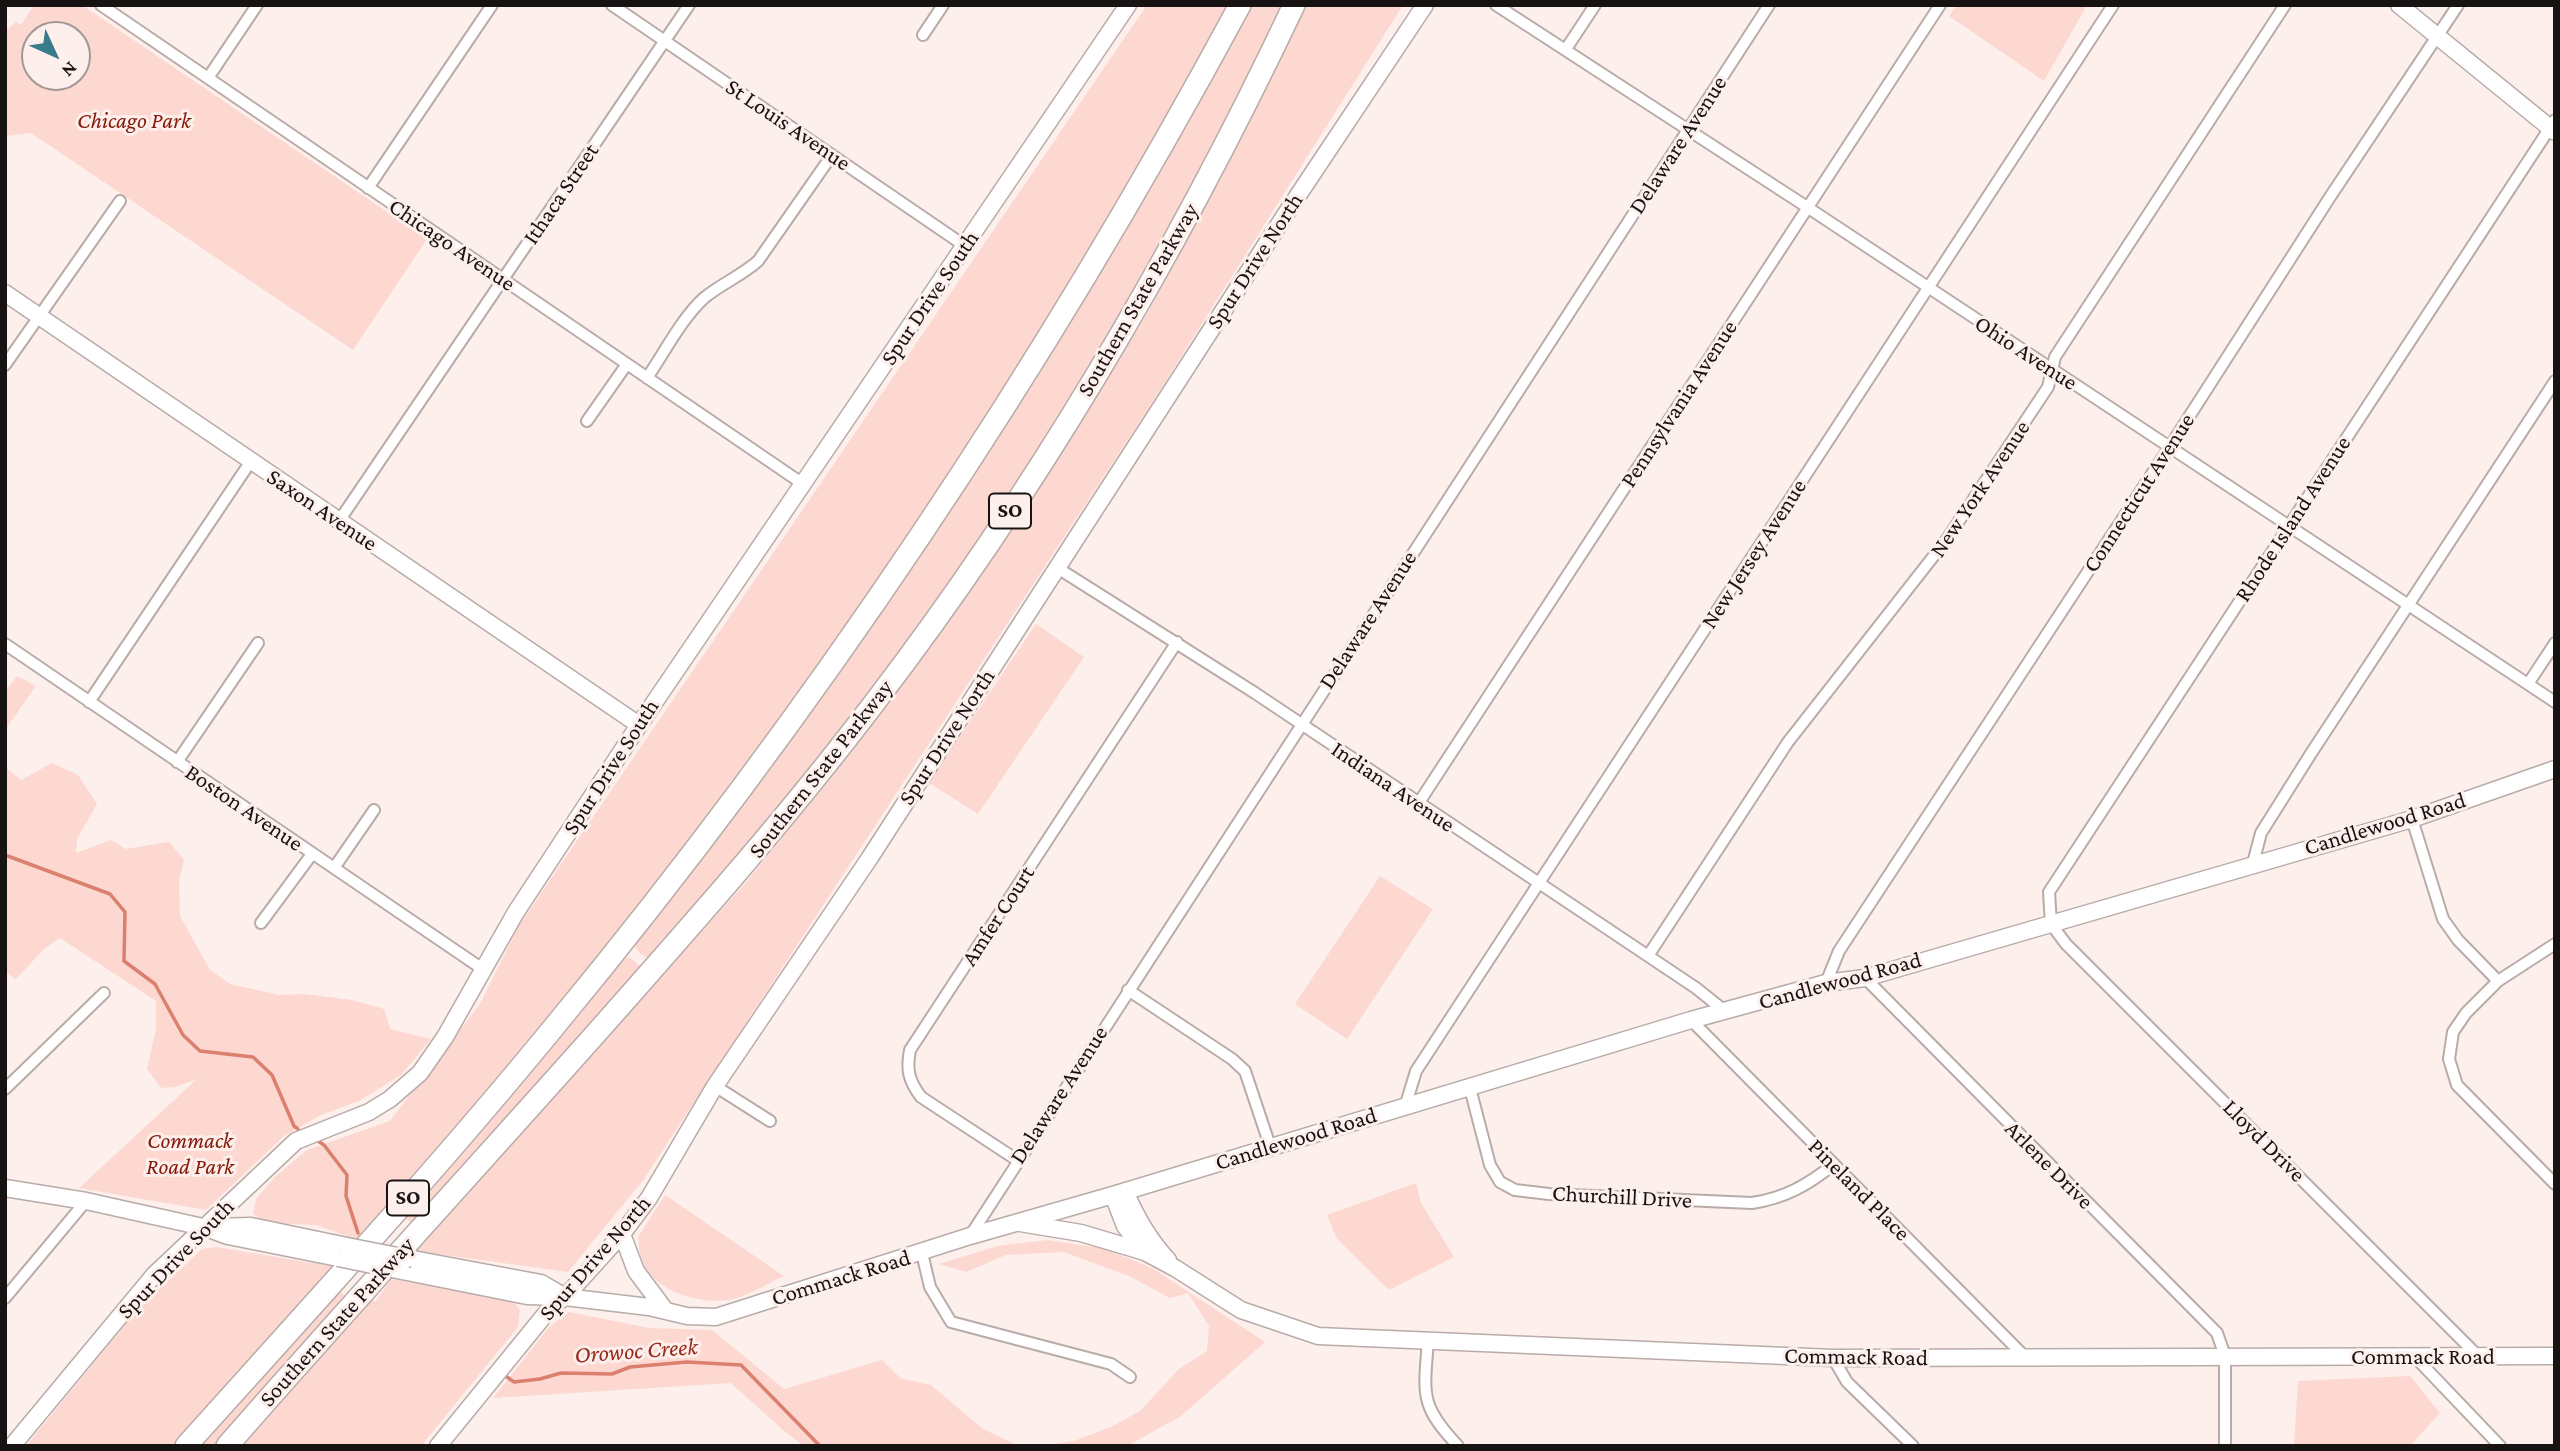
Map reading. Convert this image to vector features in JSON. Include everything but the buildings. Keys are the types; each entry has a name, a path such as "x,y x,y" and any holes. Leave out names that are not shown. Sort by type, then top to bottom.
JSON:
{"highway":[{"name":"Southern State Parkway","path":"186,1446 479,1118 622,944 767,753 925,531 998,417 1103,247 1240,5"},
{"name":"Southern State Parkway","path":"226,1446 710,905 876,702 1000,526 1121,335 1222,152 1294,5"}],"street":[{"name":"Chicago Avenue","path":"101,5 803,484"},
{"path":"208,78 257,5"},
{"path":"368,188 492,5"},
{"name":"St Louis Avenue","path":"612,5 965,246"},
{"name":"Ithaca Street","path":"339,521 689,5"},
{"path":"923,35 943,5"},
{"name":"Spur Drive North","path":"439,1446 549,1309 565,1297 649,1198 715,1086 869,859 1291,206 1425,5"},
{"name":"Ohio Avenue","path":"1496,5 1807,207 2555,702"},
{"path":"1566,49 1595,5"},
{"name":"Delaware Avenue","path":"970,1236 1769,5"},
{"name":"Pennsylvania Avenue","path":"1418,804 1940,5"},
{"name":"New Jersey Avenue","path":"1405,1107 1416,1071 2113,5"},
{"name":"New York Avenue","path":"1648,956 1788,742 1947,539 2049,387 2054,357 2285,5"},
{"path":"2399,5 2553,126"},
{"name":"Connecticut Avenue","path":"1826,983 1839,951 2458,5"},
{"name":"Spur Drive South","path":"12,1446 154,1275 296,1141 369,1112 390,1099 420,1073 445,1037 516,912 639,725 1126,6"},
{"name":"Rhode Island Avenue","path":"2051,924 2049,892 2553,126"},
{"path":"647,378 702,300 758,261 832,155"},
{"path":"5,365 120,201"},
{"name":"Saxon Avenue","path":"5,293 639,725"},
{"path":"587,421 626,364"},
{"path":"2252,867 2261,833 2407,604 2555,381"},
{"path":"89,702 251,461"},
{"name":"Indiana Avenue","path":"1056,568 1177,642 1696,988 1726,1012"},
{"name":"Amfer Court","path":"1017,1160 921,1097 910,1083 906,1066 910,1050 1177,642"},
{"path":"177,762 258,643"},
{"path":"2528,684 2555,643"},
{"name":"Boston Avenue","path":"5,644 484,971"},
{"name":"Candlewood Road","path":"1119,1193 1691,1020 1826,983 1865,978 2252,867 2296,851 2412,819 2555,769"},
{"path":"334,868 374,810"},
{"path":"2412,819 2443,919 2458,940 2498,981"},
{"path":"261,923 312,854"},
{"name":"Lloyd Drive","path":"2051,924 2066,944 2479,1357"},
{"path":"2554,1180 2457,1085 2449,1059 2453,1032 2466,1013 2498,981 2555,944"},
{"name":"Arlene Drive","path":"1865,978 2217,1333 2225,1356"},
{"path":"1128,990 1232,1059 1245,1071 1270,1146"},
{"path":"5,1089 104,993"},
{"name":"Pineland Place","path":"1691,1020 2026,1358"},
{"path":"715,1086 770,1121"},
{"name":"Churchill Drive","path":"1470,1088 1490,1165 1500,1182 1515,1190 1549,1194 1752,1203 1774,1200 1792,1193 1834,1164"},
{"name":"Commack Road","path":"5,1188 86,1201 203,1227 228,1236 342,1252 408,1265 527,1296 565,1297 666,1310 687,1316 716,1317 970,1236 1119,1193"},
{"name":"Commack Road","path":"1119,1193 1125,1226 1145,1252 1241,1310 1318,1336 1833,1358 2555,1356"},
{"name":"Commack Road","path":"1119,1193 1155,1247 1175,1268"},
{"path":"5,1298 86,1201"},
{"path":"1018,1222 1082,1233 1145,1252"},
{"path":"621,1234 636,1271 666,1310"},
{"path":"922,1253 930,1287 951,1322 1111,1364 1130,1377"},
{"path":"1428,1340 1425,1382 1427,1402 1436,1423 1458,1446"},
{"path":"2225,1356 2225,1446"},
{"path":"1833,1358 1847,1382 1913,1446"},
{"path":"2416,1358 2500,1446"}],"green space":[{"name":"Chicago Park","path":"34,5 82,5 427,239 353,350 31,133 5,136 5,31 16,22 21,25 21,91 91,91 91,21 24,21"},
{"path":"1147,5 1229,5 1128,188 1038,339 828,656 721,801 493,1089 358,1240 316,1225 267,1223 253,1214 256,1199 275,1177 307,1150 390,1121 480,1004 518,927"},
{"path":"1250,5 1284,5 1222,133 1100,353 1014,489 943,594 828,750 650,958 643,955 635,946 637,940 842,668 981,463 1143,201"},
{"path":"1306,5 1403,5 1155,398 644,1179 568,1272 415,1251 748,880 843,763 951,614 1032,498 1146,316 1240,140"},
{"path":"1957,5 2087,5 2044,81 1949,16"},
{"path":"1036,624 1084,657 978,814 929,783"},
{"path":"17,676 36,686 5,730 5,692"},
{"name":"Commack Road Park","path":"52,763 78,775 97,804 77,839 76,853 111,840 126,849 169,842 184,860 179,880 180,916 210,970 230,984 279,995 304,994 352,1000 384,1009 390,1029 431,1039 401,1075 359,1101 321,1115 284,1136 206,1210 79,1188 197,1079 175,1087 161,1088 147,1069 156,1029 156,1001 60,938 45,948 16,979 5,972 5,767 21,780"},
{"path":"1380,876 1433,909 1347,1039 1295,1004"},
{"path":"629,957 640,966 639,973 413,1225 405,1217 578,1016 622,959"},
{"path":"1416,1183 1421,1203 1454,1257 1389,1290 1337,1239 1327,1215"},
{"path":"665,1195 784,1276 729,1300 704,1300 666,1288 648,1270 641,1256 638,1237"},
{"path":"1047,1240 1102,1248 1152,1268 1265,1342 1181,1416 1127,1446 1041,1446 1074,1441 1111,1427 1140,1411 1179,1369 1207,1351 1209,1326 1188,1293 1170,1298 1131,1277 1064,1252 1006,1255 966,1272 939,1264 998,1246"},
{"path":"216,1247 336,1267 174,1446 26,1446 138,1309 202,1249"},
{"path":"392,1279 513,1302 520,1310 518,1327 421,1446 243,1446 372,1299 375,1302"},
{"path":"339,1290 347,1298 216,1446 200,1446"},
{"path":"569,1312 649,1328 712,1330 784,1389 882,1360 900,1378 931,1385 983,1429 1019,1446 804,1446 731,1383 493,1398 550,1326"},
{"path":"2410,1376 2440,1413 2410,1446 2294,1446 2298,1381"}],"waterway":[{"name":"Orowoc Creek","path":"5,855 110,894 125,912 124,961 155,984 183,1035 200,1051 253,1057 272,1075 294,1126 298,1129"},
{"name":"Orowoc Creek","path":"315,1139 324,1145 347,1175 346,1196 358,1233"},
{"name":"Orowoc Creek","path":"507,1377 514,1382 561,1373 612,1374 630,1367 687,1362 741,1365 820,1446"}]}
